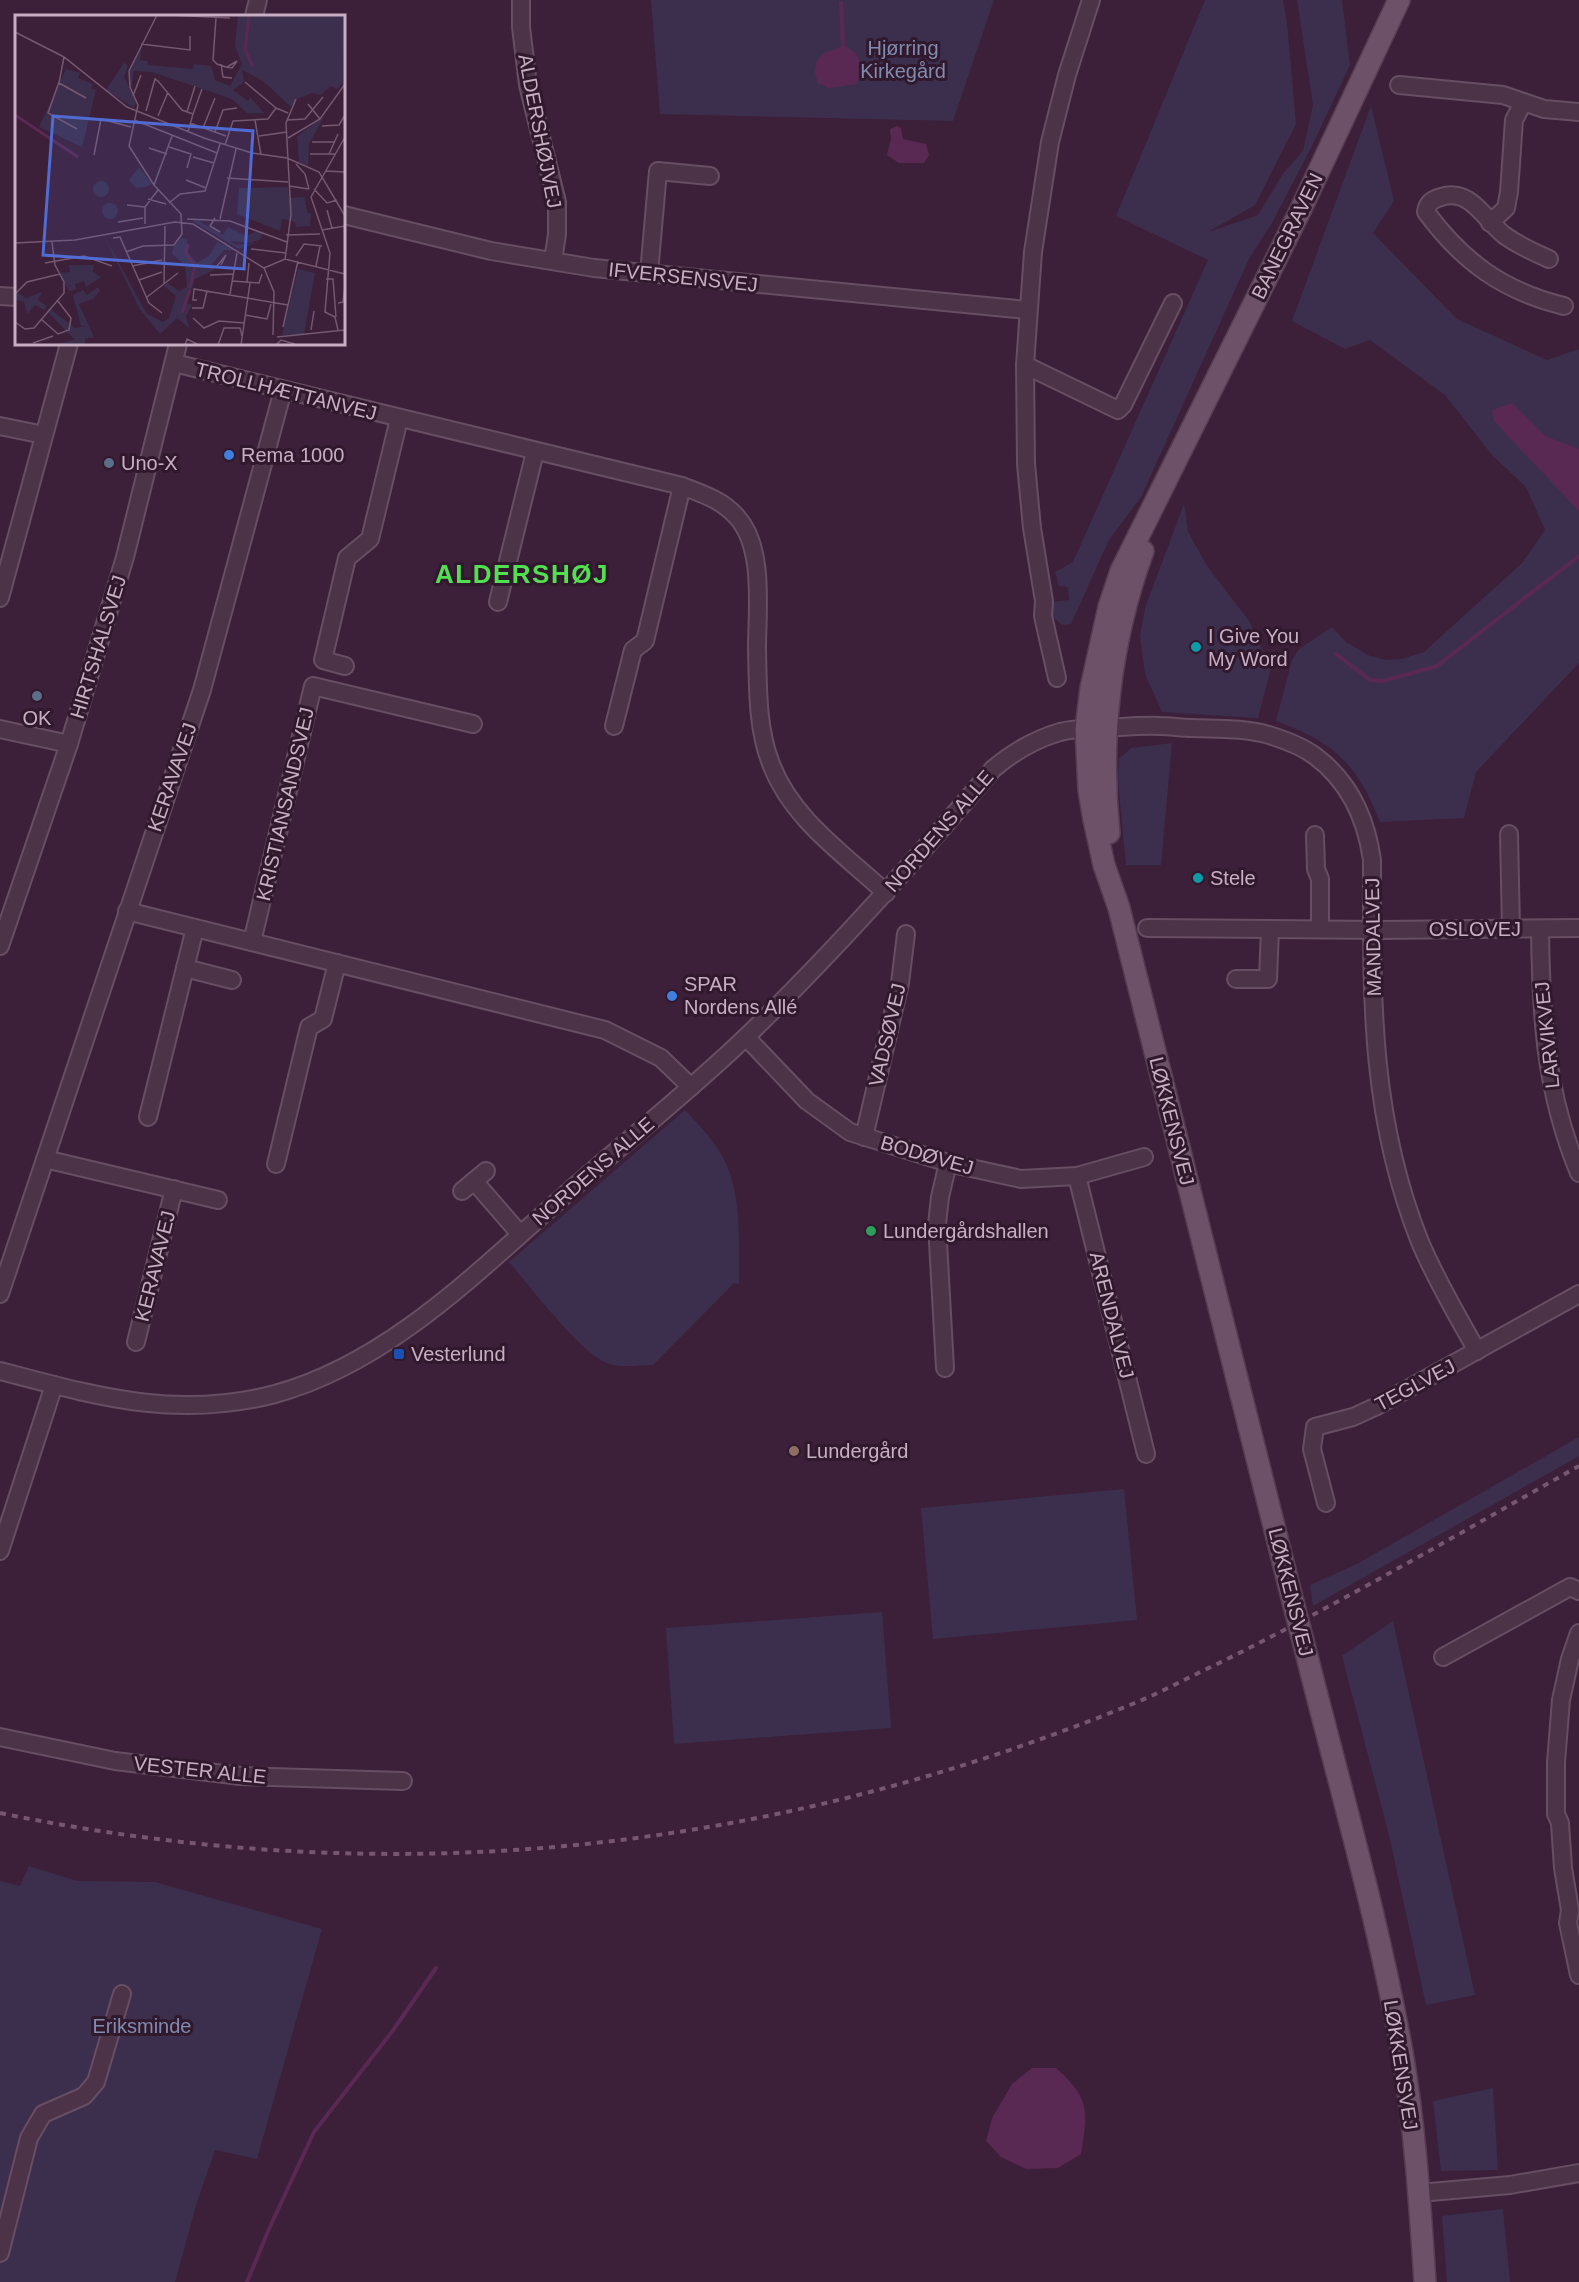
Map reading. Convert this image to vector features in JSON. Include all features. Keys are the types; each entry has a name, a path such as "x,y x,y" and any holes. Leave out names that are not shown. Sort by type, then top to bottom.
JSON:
{"main road":[{"name":"BANEGRAVEN","path":"1096,728 1091,688 1109,607 1121,571 1173,471 1300,211 1399,0"},
{"name":"LØKKENSVEJ","path":"1096,728 1089,790 1104,865 1119,908 1378,1931 1408,2089 1419,2193 1425,2282"}],"street":[{"path":"254,15 258,0"},
{"name":"ALDERSHØJVEJ","path":"521,0 520,27 528,86 557,202 557,234 553,261"},
{"path":"1057,678 1042,616 1044,601 1032,528 1026,464 1024,365 1027,310 1050,142 1067,75 1091,0"},
{"path":"1399,85 1503,95 1544,109 1579,112"},
{"path":"1490,223 1506,208 1514,120 1523,103"},
{"path":"649,273 658,171 710,176"},
{"path":"1549,259 1522,247 1490,223 1472,202 1457,195 1445,195 1433,199 1426,207 1426,212 1442,234 1460,254 1484,272 1524,293 1564,306"},
{"name":"IFVERSENSVEJ","path":"345,215 491,251 553,261 649,273 1027,310"},
{"path":"0,296 15,297"},
{"path":"1024,365 1118,410 1123,405 1173,303"},
{"path":"0,598 4,567 69,345"},
{"name":"HIRTSHALSVEJ","path":"0,946 69,744 125,557 178,345"},
{"name":"TROLLHÆTTANVEJ","path":"174,363 682,486 717,500 738,518 752,544 757,568 757,652 761,725 767,752 777,778 795,807 808,822 886,893"},
{"name":"KERAVAVEJ","path":"0,1294 202,690 283,390"},
{"name":"TROLLHÆTTANVEJ","path":"345,666 323,660 347,558 370,539 399,418"},
{"path":"0,426 44,435"},
{"path":"498,602 535,452"},
{"path":"614,726 633,650 645,641 682,486"},
{"name":"KRISTIANSANDSVEJ","path":"252,942 313,686 473,724"},
{"name":"MANDALVEJ","path":"1096,728 1160,726 1267,734 1313,755 1349,790 1369,836 1372,860 1377,1065 1392,1155 1421,1242 1439,1284 1477,1351"},
{"name":"NORDENS ALLE","path":"0,1371 114,1400 171,1407 215,1404 274,1394 318,1379 392,1340 520,1234 746,1037 820,964 886,893 993,769 1006,758 1058,733 1096,728"},
{"path":"0,729 69,744"},
{"path":"1509,834 1511,929"},
{"path":"1315,835 1316,868 1320,879 1320,929"},
{"path":"127,911 605,1030 661,1058 691,1086"},
{"path":"148,1117 195,928"},
{"name":"OSLOVEJ","path":"1147,928 1372,930 1579,928"},
{"path":"1236,979 1268,979 1270,929"},
{"name":"LARVIKVEJ","path":"1540,929 1542,1013 1546,1060 1556,1106 1579,1173"},
{"name":"VADSØVEJ","path":"864,1137 900,983 906,934"},
{"path":"276,1164 309,1027 323,1019 337,963"},
{"path":"185,968 232,980"},
{"name":"BODØVEJ","path":"746,1037 807,1101 850,1132 948,1163 1021,1179 1077,1176 1144,1157"},
{"name":"KERAVAVEJ","path":"45,1159 218,1200"},
{"path":"945,1368 937,1224 940,1197 948,1163"},
{"name":"ARENDALVEJ","path":"1077,1176 1146,1455"},
{"path":"474,1181 520,1234"},
{"name":"KERAVAVEJ","path":"136,1342 174,1190"},
{"name":"TEGLVEJ","path":"1326,1503 1312,1449 1315,1427 1353,1417 1375,1407 1579,1294"},
{"path":"0,1551 6,1511 54,1385"},
{"path":"1443,1657 1570,1587 1579,1591"},
{"path":"1579,1633 1570,1659 1561,1700 1556,1762 1556,1814 1560,1823 1563,1868 1570,1910 1568,1923 1579,1975"},
{"name":"VESTER ALLE","path":"0,1737 115,1761 241,1776 403,1781"},
{"path":"0,2253 29,2139 43,2114 84,2096 96,2082 122,1994"},
{"path":"1419,2193 1510,2185 1579,2173"}],"green space":[{"name":"Hjørring Kirkegård","path":"651,0 994,0 953,121 660,114"},
{"path":"1205,0 1283,0 1296,124 1255,205 1208,232 1258,215 1282,175 1303,151 1313,105 1297,0 1342,0 1350,65 1273,221 1249,259 1141,497 1109,540 1071,624 1062,625 1048,613 1051,602 1069,600 1068,587 1059,586 1055,572 1073,562 1208,260 1116,216"},
{"path":"1371,106 1394,201 1373,233 1457,319 1547,360 1579,349 1579,663 1476,772 1464,818 1380,822 1363,785 1342,758 1314,738 1276,721 1292,660 1299,649 1332,627 1346,642 1370,656 1386,660 1402,659 1424,652 1522,563 1545,530 1526,487 1492,455 1445,395 1370,340 1345,349 1292,321"},
{"path":"1184,504 1188,532 1207,566 1249,621 1271,668 1258,718 1162,712 1145,674 1140,636 1145,608"},
{"path":"1172,743 1161,865 1126,865 1118,781 1119,759 1131,748"},
{"path":"685,1110 718,1149 732,1180 738,1214 739,1284 734,1283 653,1365 610,1364 599,1359 572,1335 509,1262"},
{"path":"1579,1437 1579,1456 1313,1606 1310,1585 1357,1564"},
{"path":"1124,1489 1137,1620 933,1639 921,1508"},
{"path":"882,1612 891,1728 674,1744 666,1628"},
{"path":"1393,1621 1475,1995 1426,2005 1389,1835 1342,1656"},
{"name":"Eriksminde","path":"29,1866 77,1881 155,1882 322,1929 257,2159 215,2150 197,2202 175,2282 0,2282 0,1881 20,1886"},
{"path":"1493,2088 1498,2170 1441,2171 1433,2101"},
{"path":"1503,2209 1510,2282 1447,2282 1442,2216"}],"shaded area":[{"path":"843,46 855,53 861,63 863,72 856,84 829,88 818,83 815,73 816,62 824,53"},
{"path":"897,126 901,128 903,139 926,144 929,155 924,163 899,163 887,155 891,139 890,129"},
{"path":"1512,403 1545,436 1579,449 1579,511 1494,421 1492,410"},
{"path":"1032,2068 1056,2068 1075,2088 1084,2106 1085,2127 1081,2154 1058,2168 1026,2169 1001,2157 986,2141 992,2118 1012,2084"}],"waterway":[{"path":"841,3 843,46"},
{"path":"1336,654 1370,680 1383,681 1437,666 1579,556"},
{"path":"247,2282 314,2132 394,2029 436,1968"}],"railway":[{"path":"0,1813 145,1837 289,1851 431,1854 573,1845 713,1826 853,1796 992,1756 1151,1696 1306,1619 1579,1466"}],"place":[{"name":"Rema 1000","path":"229,455"},
{"name":"Uno-X","path":"109,463"},
{"name":"I Give You My Word","path":"1196,647"},
{"name":"OK","path":"37,696"},
{"name":"Stele","path":"1198,878"},
{"name":"SPAR Nordens Allé","path":"672,996"},
{"name":"Lundergårdshallen","path":"871,1231"},
{"name":"Vesterlund","path":"399,1354"},
{"name":"Lundergård","path":"794,1451"}],"district":[{"name":"ALDERSHØJ","path":"522,574"}]}
